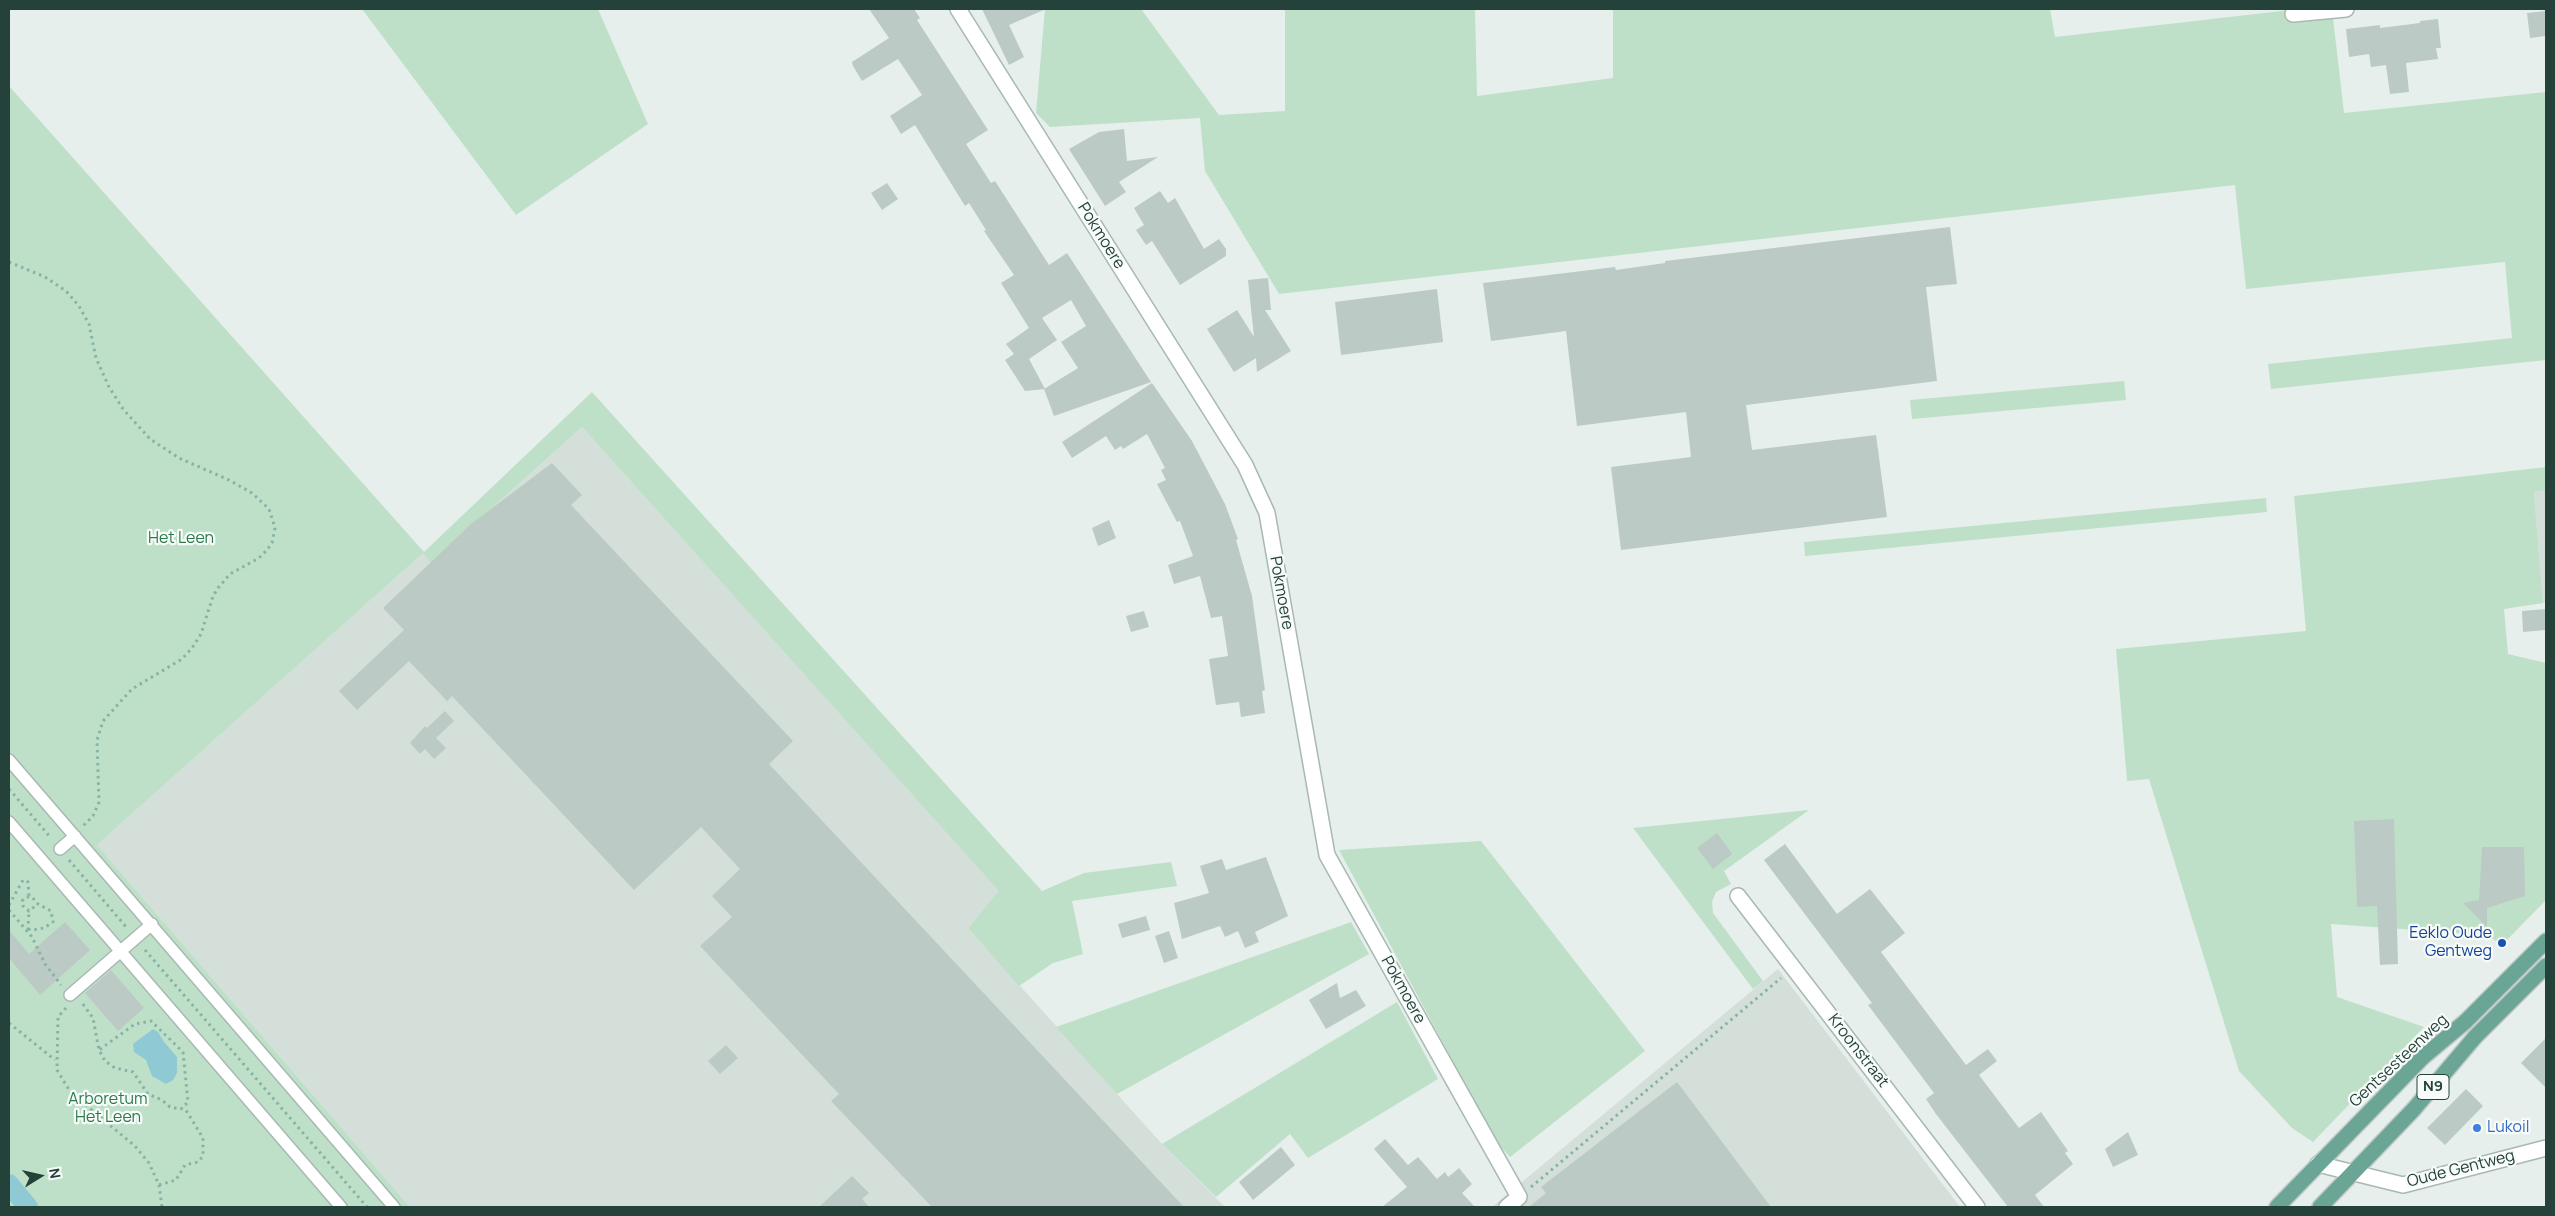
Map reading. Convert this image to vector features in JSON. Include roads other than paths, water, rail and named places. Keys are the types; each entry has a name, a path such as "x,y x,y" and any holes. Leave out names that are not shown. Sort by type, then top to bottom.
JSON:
{"main road":[{"name":"Gentsesteenweg","path":"2277,1207 2423,1057 2465,1022 2546,941"},
{"name":"N9","path":"2320,1207 2355,1173 2414,1109 2475,1037 2546,966"}],"street":[{"name":"Pokmoere","path":"958,9 1245,465 1266,513 1328,855 1519,1197 1507,1207"},
{"path":"2293,14 2346,9"},
{"name":"Kroonstraat","path":"1738,896 1977,1207"},
{"name":"Oude Gentweg","path":"2318,1164 2403,1185 2546,1148"}],"lane":[{"path":"9,760 394,1207"},
{"path":"9,822 340,1207"},
{"path":"60,849 75,836"},
{"path":"70,995 152,924"}],"water":[{"path":"153,1029 158,1032 177,1057 177,1073 173,1080 166,1084 152,1076 146,1060 134,1052 133,1044"}],"waterway":[{"path":"9,1184 28,1207"}],"place":[{"name":"Eeklo Oude Gentweg","path":"2502,943"},
{"name":"Lukoil","path":"2477,1128"}],"park label":[{"name":"Het Leen","path":"181,539"},
{"name":"Arboretum Het Leen","path":"108,1109"}]}
